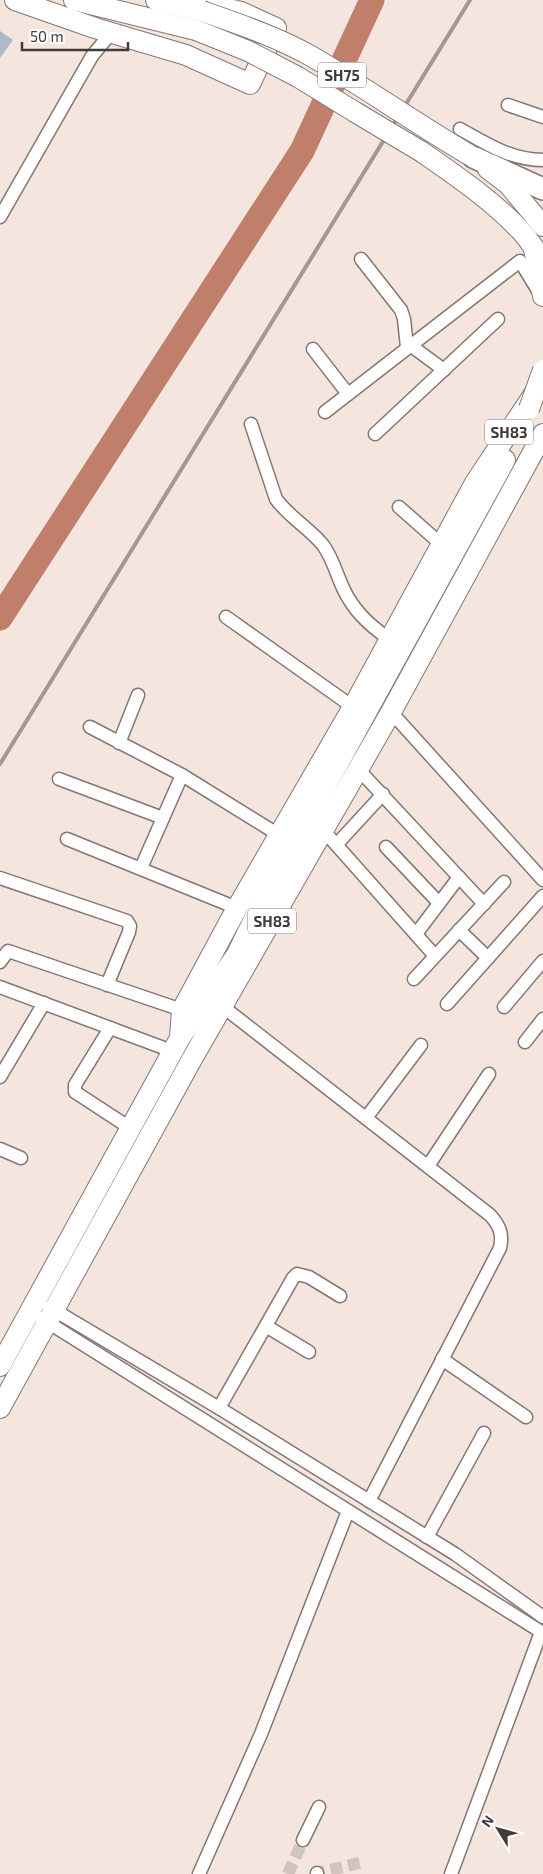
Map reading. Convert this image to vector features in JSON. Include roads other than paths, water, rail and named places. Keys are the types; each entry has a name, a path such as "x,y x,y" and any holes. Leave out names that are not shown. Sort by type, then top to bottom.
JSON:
{"highway":[{"path":"473,157 543,189"}],"main road":[{"path":"15,0 103,30 186,55 250,84 276,28 241,12 196,5"},
{"name":"SH75","path":"74,0 196,30 248,51 298,78 422,152 474,188 521,231 538,255"},
{"name":"SH75","path":"156,0 196,5 258,31 310,56 473,157 508,184 543,226"},
{"path":"538,255 543,297"},
{"path":"176,1044 236,954 267,893 507,455 529,409 543,370"},
{"name":"SH83","path":"0,1408 42,1310 130,1128 176,1044 182,1010 237,908 353,707 475,483 543,380"},
{"name":"SH83","path":"0,1366 42,1310 222,1006 330,838 359,770 543,434"}],"street":[{"path":"0,217 92,56 103,30"},
{"path":"508,104 543,117"},
{"path":"460,129 512,156 543,160"},
{"path":"360,259 401,310 409,346 444,370"},
{"path":"325,412 520,261 543,297"},
{"path":"376,434 498,319"},
{"path":"313,348 348,394"},
{"path":"252,424 276,500 282,508 318,539 329,553 350,601 361,616 389,639"},
{"path":"399,507 442,545"},
{"path":"226,617 353,707"},
{"path":"119,742 138,695"},
{"path":"391,712 543,880"},
{"path":"90,727 182,775 279,835"},
{"path":"359,770 484,904"},
{"path":"141,868 182,775"},
{"path":"59,779 163,818"},
{"path":"383,794 330,838 435,956"},
{"path":"67,838 237,908"},
{"path":"386,847 439,903"},
{"path":"416,934 459,877"},
{"path":"0,878 127,921 130,926 129,932 107,986"},
{"path":"414,979 504,882"},
{"path":"447,1004 543,896"},
{"path":"459,930 488,958"},
{"path":"0,962 8,951 182,1010"},
{"path":"504,1007 543,962"},
{"path":"0,987 110,1028 176,1044"},
{"path":"0,1076 44,1004"},
{"path":"222,1006 490,1215 498,1223 502,1232 500,1248 369,1501"},
{"path":"525,1042 543,1019"},
{"path":"110,1028 75,1086 75,1092 130,1128"},
{"path":"366,1118 421,1045"},
{"path":"428,1166 488,1074"},
{"path":"0,1148 21,1158"},
{"path":"219,1408 297,1274 309,1276 340,1296"},
{"path":"42,1310 219,1408 463,1559 543,1617"},
{"path":"42,1310 348,1511 542,1633 451,1874"},
{"path":"266,1326 309,1352"},
{"path":"442,1360 526,1417"},
{"path":"427,1537 484,1433"},
{"path":"199,1874 261,1734 348,1511"},
{"path":"303,1840 319,1807"}],"waterway":[{"path":"0,618 302,151 372,0"}],"tunnel":[{"path":"288,1874 303,1840"},
{"path":"313,1874 363,1862"}],"railway":[{"path":"0,764 470,0"}]}
